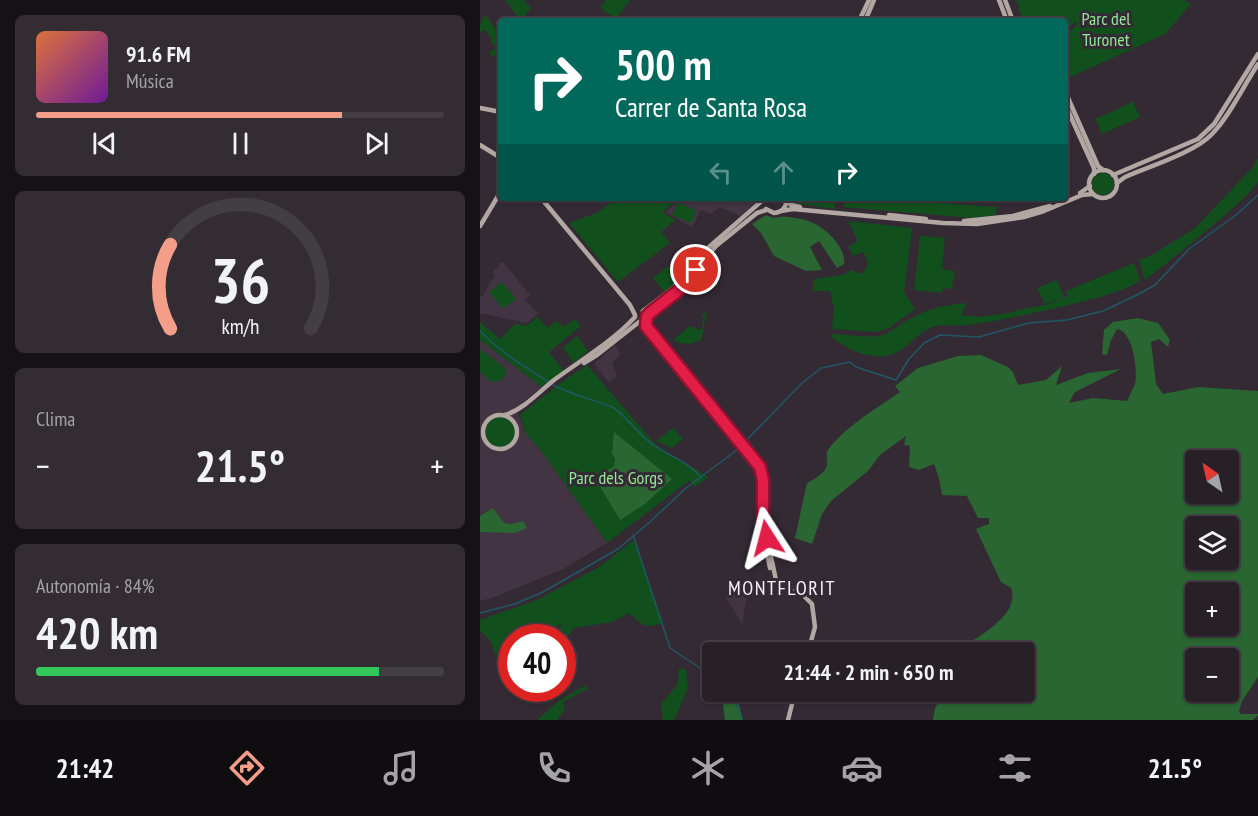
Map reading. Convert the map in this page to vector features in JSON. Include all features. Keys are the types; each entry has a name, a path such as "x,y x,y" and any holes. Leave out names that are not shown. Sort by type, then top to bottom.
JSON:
{"main road":[{"path":"860,18 869,0"},
{"path":"866,18 874,0"},
{"path":"999,0 1006,18"},
{"path":"1005,0 1012,18"},
{"path":"1068,201 1082,195 1110,196 1115,191 1117,183 1125,177 1191,148 1209,137 1221,123 1254,71 1258,54"},
{"path":"1113,175 1205,134 1256,62"},
{"path":"1068,99 1098,166 1113,175 1117,183"},
{"path":"480,108 498,111"},
{"path":"1068,111 1094,168 1090,186 1068,198"},
{"path":"480,145 498,156"},
{"path":"1094,174 1103,170"},
{"path":"1090,186 1093,194"},
{"path":"480,226 498,195"},
{"path":"543,201 632,308 635,316 644,321"},
{"path":"505,415 518,409 592,354 641,311 673,288 709,247 762,201"},
{"path":"764,201 766,210"},
{"path":"781,211 786,201"},
{"path":"789,201 796,206 969,221 1034,211 1063,201"},
{"path":"709,247 757,213 766,210 774,213 793,209 943,223 983,223 1035,214 1067,201"},
{"path":"563,374 594,357 644,321 683,285 735,224"},
{"path":"632,308 641,311"},
{"path":"641,311 644,321 758,465 760,515 772,576 779,586 804,598 811,611 813,623 809,642"},
{"path":"514,421 505,415 496,414 487,419 483,426 480,445 500,449 512,444 517,433 514,421 518,409"},
{"path":"483,437 488,445"},
{"path":"789,720 794,702"}],"shaded area":[{"path":"676,201 757,201 740,216 720,207 711,214 701,210 692,227 665,212 678,202"},
{"path":"501,263 504,263 530,295 525,299 538,314 527,323 480,313 480,296 482,297 495,275 493,272"},
{"path":"480,340 542,387 516,408 526,434 542,452 607,543 563,569 480,601"},
{"path":"615,345 621,354 612,363 617,376 609,382 594,364"},
{"path":"746,587 748,591 742,624 725,596"}],"green space":[{"path":"505,0 524,0 531,8 523,18 519,18"},
{"path":"606,0 630,0 617,18 600,8"},
{"name":"Parc del Turonet","path":"1016,0 1184,0 1191,4 1165,34 1068,78 1068,33 1078,24 1075,22 1068,28 1068,18 1022,18"},
{"path":"485,14 498,33 498,53 493,57 489,53 496,48 485,30 480,32 480,24"},
{"path":"1133,102 1140,117 1102,134 1095,119"},
{"path":"1258,158 1258,181 1252,189 1206,231 1145,280 1139,260 1152,255 1195,228 1252,168"},
{"path":"1103,173 1111,176 1114,184 1111,192 1103,195 1095,192 1092,184 1095,176"},
{"path":"613,201 676,201 662,212 675,220 661,232 670,243 618,282 569,223 599,212"},
{"path":"791,201 836,201 834,209"},
{"path":"678,202 697,211 691,223 672,215"},
{"path":"926,202 997,207 995,215 972,218 843,207 845,203"},
{"path":"766,215 802,219 819,226 838,245 843,254 844,264 837,268 819,241 810,247 822,270 806,271 774,256 761,233 752,224"},
{"path":"848,221 912,228 904,292 915,309 889,328 877,332 832,329 834,309 830,291 813,291 813,279 843,275 852,270 862,274 868,264 864,252 853,256 848,247 858,241"},
{"path":"920,236 945,238 942,269 955,271 952,289 943,288 942,293 914,290"},
{"path":"1134,263 1140,280 1130,286 1031,314 969,325 932,327 904,348 886,356 863,354 831,337 831,334 879,336 925,312 952,305 967,303 961,315 979,317 1045,305 1068,296 1066,291"},
{"path":"668,266 679,281 666,293 653,278"},
{"path":"1057,280 1064,297 1045,304 1037,288"},
{"path":"502,282 516,299 503,309 489,292"},
{"path":"707,311 701,340 690,344 676,342 674,339 690,326 700,330 703,327 702,315"},
{"path":"538,317 547,328 557,321 563,327 575,319 581,326 549,352 564,371 542,387 480,340 480,322 500,339 515,324 526,326"},
{"path":"1138,318 1158,323 1170,340 1168,347 1159,339 1151,342 1156,384 1163,394 1199,387 1258,391 1258,677 1242,701 1239,711 1241,714 1258,715 1253,720 933,720 938,702 1035,702 1035,642 971,642 999,621 1010,606 1012,597 1011,588 1001,582 976,529 989,524 989,518 978,518 967,496 942,495 934,464 919,470 909,467 910,446 904,445 906,436 880,455 868,471 831,501 822,514 812,544 795,538 807,483 824,471 827,465 827,452 837,439 863,417 900,392 895,386 918,368 958,356 981,355 1008,367 1013,372 1018,385 1046,380 1062,366 1056,385 1088,373 1121,369 1075,392 1069,403 1093,398 1127,401 1135,384 1136,370 1131,344 1127,336 1117,329 1107,355 1102,354 1104,330 1113,322"},
{"path":"577,336 588,351 574,363 563,348"},
{"path":"480,351 505,368 506,374 502,380 491,382 480,372"},
{"name":"Parc dels Gorgs","path":"587,365 656,445 708,477 695,487 690,480 607,543 542,452 526,434 520,415"},
{"path":"500,417 511,421 515,432 511,443 500,447 489,443 485,432 489,421"},
{"path":"673,428 683,439 672,448 656,441"},
{"path":"614,432 672,479 645,504 620,520 595,478 614,466 615,459 612,453"},
{"path":"493,508 504,523 523,521 527,528 515,533 480,532 480,516"},
{"path":"634,540 663,623 652,626 644,625 629,613 612,622 576,628 576,624 561,623 498,624 498,651 495,656 491,641 480,631 480,620 537,600 599,567"},
{"path":"679,669 686,669 688,688 674,720 663,720 661,704 677,685"},
{"path":"586,685 587,689 576,695 576,691"},
{"path":"558,702 563,702 565,709 557,720 537,720"},
{"path":"723,702 738,702 743,720 725,720"}],"waterway":[{"path":"480,613 515,604 543,592 618,549 686,488 737,450 801,384 821,368 850,362 856,367 896,380 909,359 924,343 940,335 979,337 1029,323 1067,320 1103,311 1155,285 1189,249 1236,215 1258,195"},
{"path":"480,331 504,352 549,382"},
{"path":"553,385 614,408 647,440 689,466 701,477"},
{"path":"633,535 670,648 702,669"},
{"path":"735,702 742,720"}],"district":[{"name":"MONTFLORIT","path":"782,588"}],"route":[{"path":"696,270 679,290 647,316 646,326 760,467 763,480 762,510 767,538"}]}
